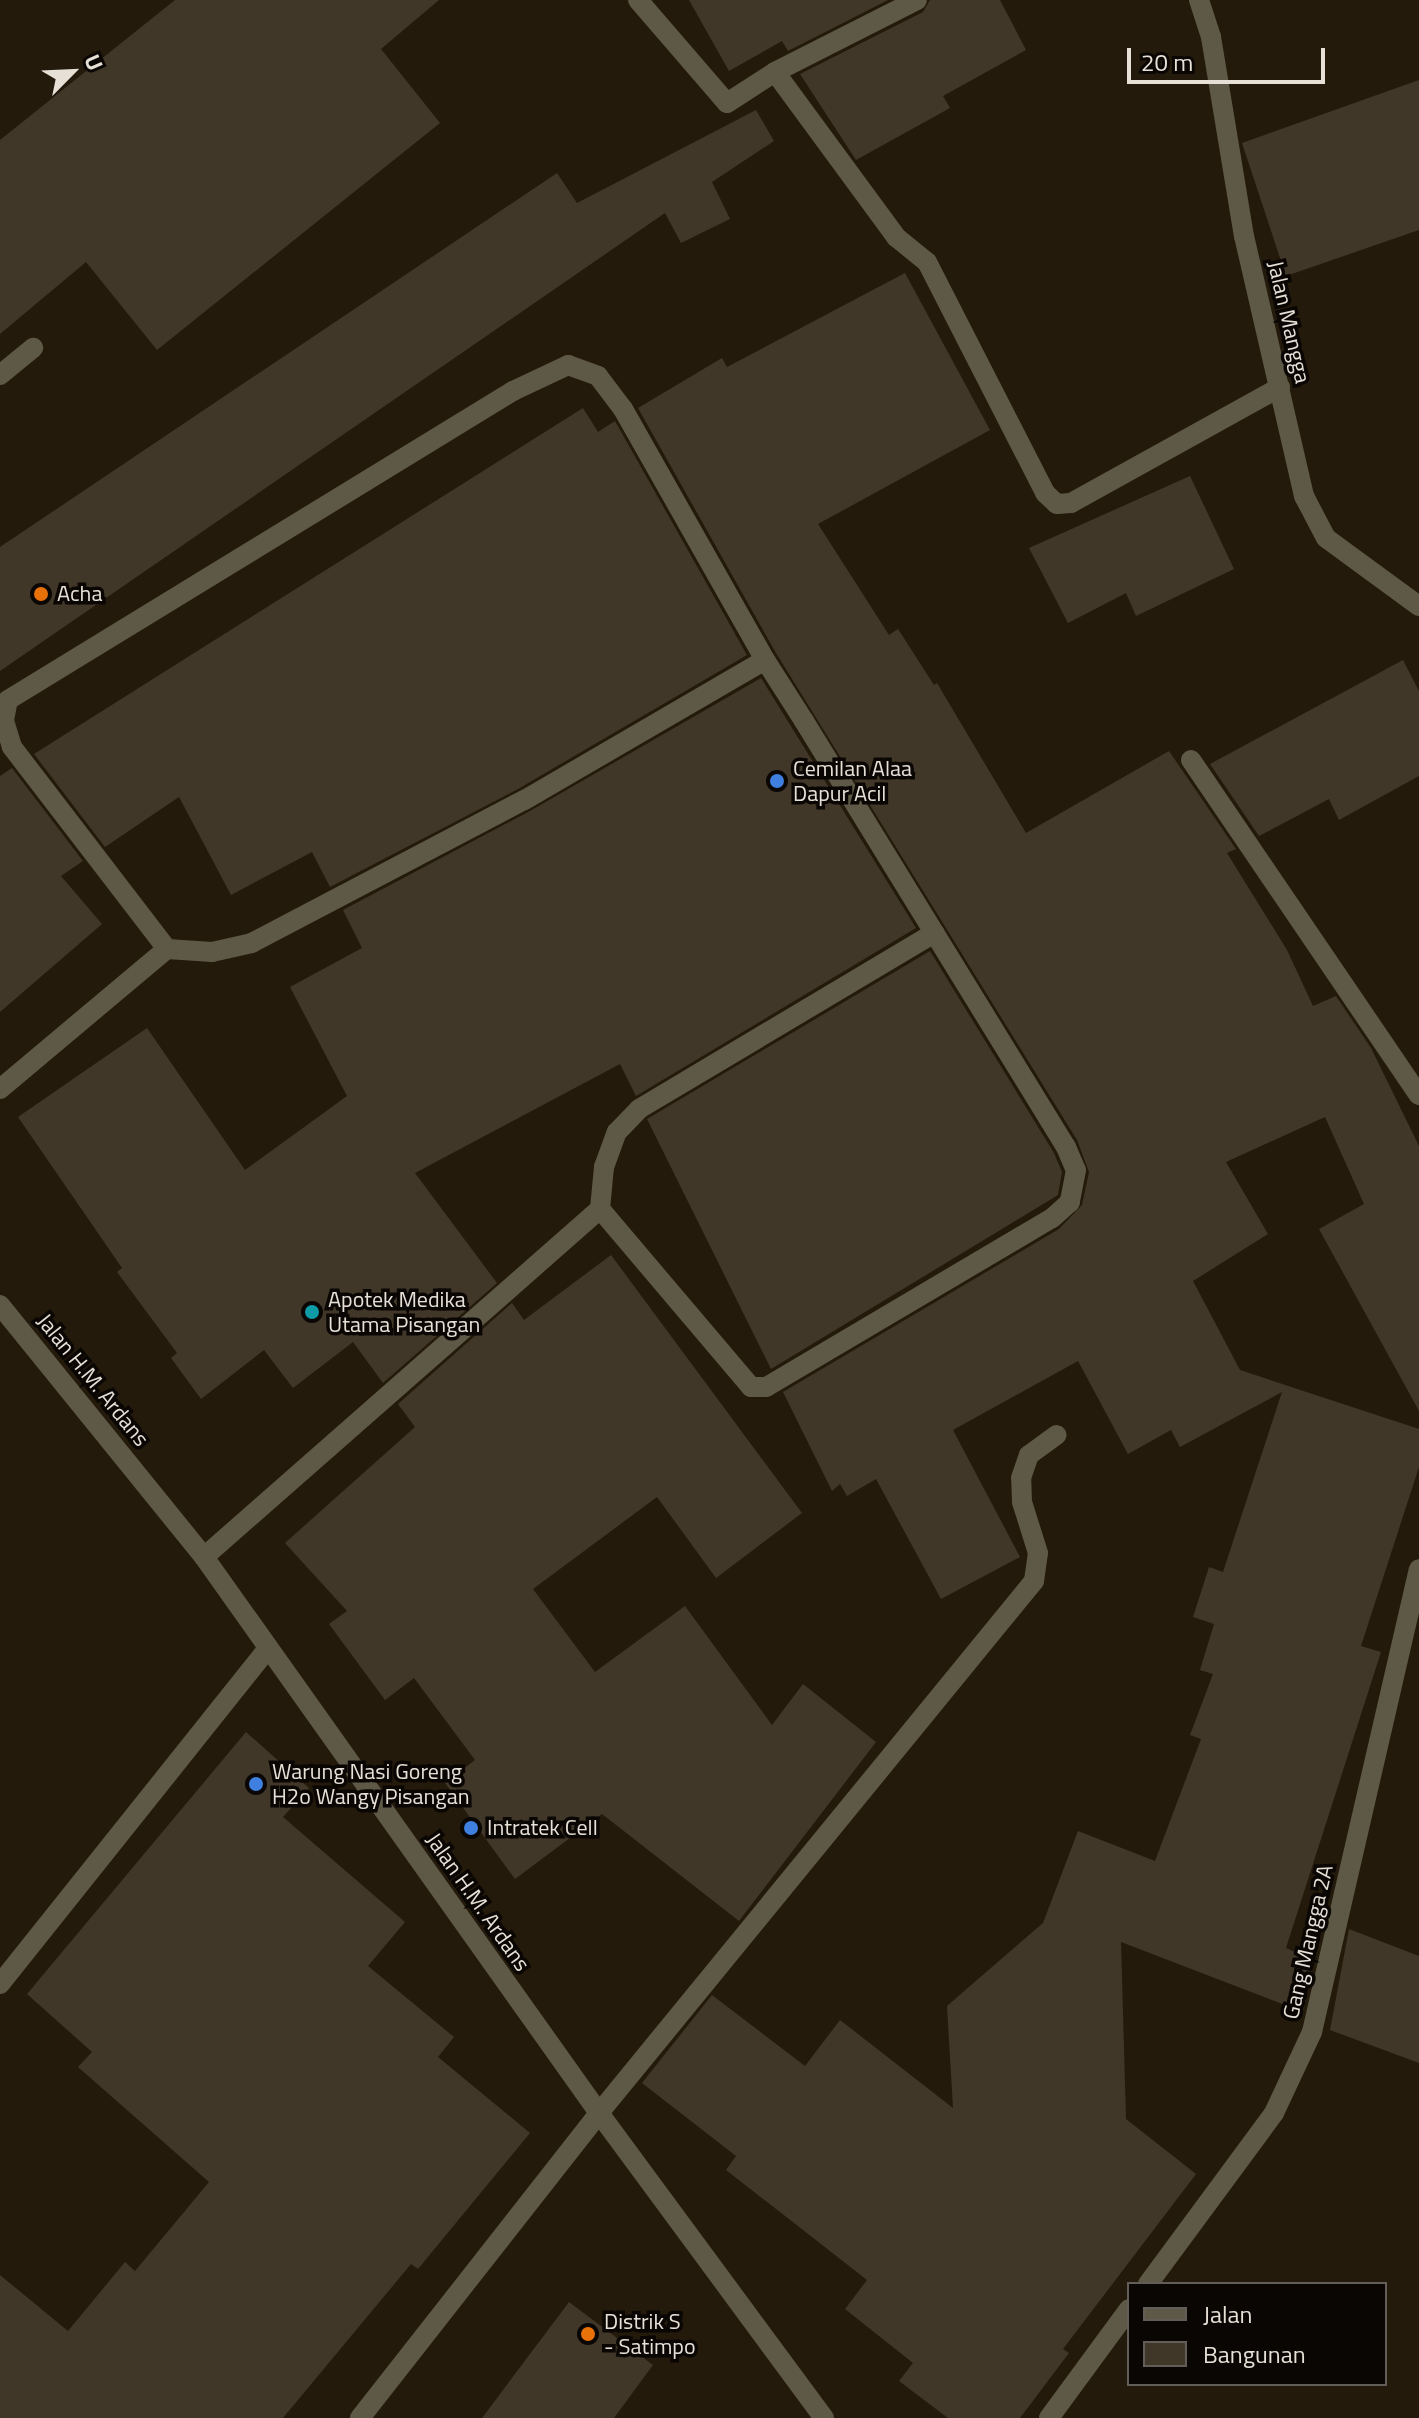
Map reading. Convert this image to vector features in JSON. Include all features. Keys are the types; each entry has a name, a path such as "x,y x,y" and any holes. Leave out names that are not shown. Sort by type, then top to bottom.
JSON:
{"street":[{"path":"638,0 727,103 775,72 917,0"},
{"name":"Jalan Mangga","path":"1199,0 1211,37 1244,236 1304,496 1326,538 1419,606"},
{"path":"775,72 896,237 927,262 1045,493 1057,504 1071,503 1280,387"},
{"path":"0,375 33,348"},
{"path":"167,949 12,747 4,720 8,700 546,372 568,365 588,370 606,384 765,660 1076,1170 1070,1202 1052,1218 760,1390 741,1377 600,1209"},
{"path":"0,1089 167,949 212,952 252,943 470,829 765,660"},
{"path":"1191,760 1419,1095"},
{"path":"204,1557 600,1209 604,1167 617,1132 639,1109 934,933"},
{"name":"Jalan H.M. Ardans","path":"0,1305 204,1557 599,2113 824,2418"},
{"path":"360,2418 599,2113 1034,1581 1038,1553 1022,1502 1021,1478 1029,1455 1057,1435"},
{"name":"Gang Mangga 2A","path":"1149,2282 1274,2113 1312,2032 1419,1569"},
{"path":"0,1984 268,1648"},
{"path":"1049,2418 1127,2312"}],"building":[{"path":"175,0 439,0 381,49 440,123 157,350 86,262 0,334 0,140"},
{"path":"689,0 888,0 788,51 782,41 729,71"},
{"path":"930,0 1000,0 1026,50 943,96 950,108 856,160 800,74 923,12"},
{"path":"1419,80 1419,230 1286,276 1242,143"},
{"path":"756,110 774,141 712,182 730,219 681,243 665,213 0,671 0,547 557,173 577,203"},
{"path":"905,273 990,430 818,524 889,635 898,629 934,685 937,683 1026,833 1169,751 1236,849 1227,853 1287,950 1313,1006 1336,996 1371,1048 1419,1146 1419,1411 1319,1229 1364,1204 1325,1117 1226,1162 1268,1234 1193,1281 1240,1370 1419,1429 1419,1467 1361,1646 1381,1652 1286,1948 1312,1960 1317,1951 1303,2012 1121,1942 1126,2119 1196,2174 1063,2349 1069,2353 1020,2418 948,2418 899,2381 913,2363 845,2309 867,2280 726,2170 736,2156 642,2083 712,1995 805,2066 840,2020 953,2108 947,2006 1043,1923 1078,1831 1155,1861 1201,1739 1190,1735 1213,1674 1200,1670 1214,1624 1193,1617 1209,1567 1223,1572 1282,1392 1180,1447 1171,1430 1128,1454 1078,1361 953,1430 1020,1557 941,1599 876,1479 847,1496 840,1484 832,1491 783,1392 1059,1229 1082,1205 1089,1172 1077,1140 776,653 638,408 722,358 727,367"},
{"path":"583,408 598,432 615,421 747,655 518,789 330,887 312,852 231,895 179,797 105,847 34,754"},
{"path":"1190,476 1234,569 1136,616 1126,593 1068,623 1029,548"},
{"path":"1403,660 1419,691 1419,776 1339,820 1329,799 1259,836 1210,764"},
{"path":"761,678 916,928 636,1096 620,1064 415,1173 497,1283 383,1383 353,1342 293,1388 264,1350 201,1399 171,1358 177,1353 117,1272 122,1268 18,1117 147,1028 245,1170 347,1096 290,987 362,948 343,910 530,811"},
{"path":"12,768 83,861 61,876 102,924 0,1012 0,776"},
{"path":"930,951 1054,1153 1062,1172 1058,1195 771,1369 647,1119"},
{"path":"611,1255 802,1513 716,1578 657,1497 533,1589 595,1672 685,1606 772,1725 803,1684 876,1742 739,1921 602,1814 515,1879 445,1783 475,1760 414,1678 385,1700 329,1624 347,1611 285,1543 415,1427 398,1404 512,1303 524,1320"},
{"path":"246,1732 309,1788 283,1817 405,1922 368,1966 454,2037 438,2057 530,2133 418,2269 411,2264 283,2418 0,2418 0,2275 68,2331 125,2262 135,2271 209,2182 78,2067 92,2052 27,1994"},
{"path":"1349,1929 1419,1956 1419,2063 1330,2030"},
{"path":"569,2302 653,2365 614,2418 482,2418"}],"place":[{"name":"Acha","path":"41,594"},
{"name":"Cemilan Alaa Dapur Acil","path":"777,781"},
{"name":"Apotek Medika Utama Pisangan","path":"312,1312"},
{"name":"Warung Nasi Goreng H2o Wangy Pisangan","path":"256,1784"},
{"name":"Intratek Cell","path":"471,1828"},
{"name":"Distrik S - Satimpo","path":"588,2334"}]}
